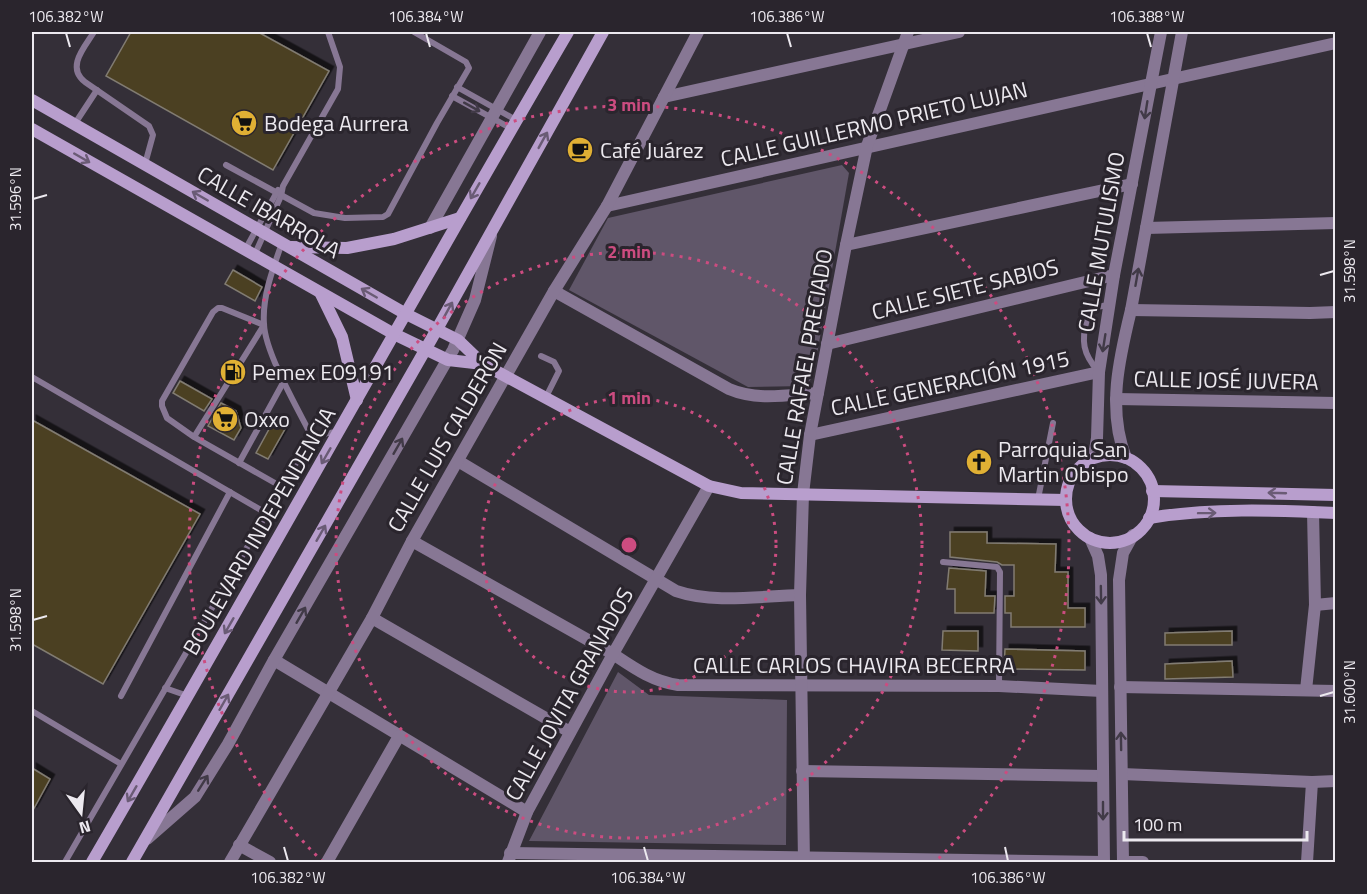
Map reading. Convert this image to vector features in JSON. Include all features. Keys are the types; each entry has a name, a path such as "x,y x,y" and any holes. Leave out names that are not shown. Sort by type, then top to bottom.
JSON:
{"main road":[{"name":"BOULEVARD INDEPENDENCIA","path":"92,862 568,32"},
{"path":"132,862 437,329 603,32"},
{"name":"CALLE IBARROLA","path":"32,100 406,314 458,340 483,364 709,486 741,493 1066,500"},
{"name":"CALLE IBARROLA","path":"32,129 394,334 448,360 483,364"},
{"path":"285,245 346,248 394,239 460,218"},
{"path":"321,293 342,337 357,399"},
{"path":"1104,455 1126,458 1146,474 1150,482 1154,507 1142,528 1133,535 1119,541 1104,542 1090,538 1072,522 1066,500 1067,486 1073,474 1089,460 1104,455"},
{"path":"1152,491 1335,495"},
{"path":"1250,512 1251,492"},
{"path":"1149,518 1176,513 1335,513"}],"street":[{"path":"430,228 540,32"},
{"name":"CALLE LUIS CALDERÓN","path":"230,862 372,618 412,541 554,291 607,206 698,32"},
{"name":"CALLE RAFAEL PRECIADO","path":"804,861 800,595 803,494 810,435 867,146 908,32"},
{"path":"664,98 959,32"},
{"name":"CALLE MUTULISMO","path":"1089,460 1095,450 1097,438 1099,372 1114,275 1161,32"},
{"name":"CALLE MUTULISMO","path":"1126,458 1116,420 1120,355 1131,310 1182,32"},
{"name":"CALLE GUILLERMO PRIETO LUJAN","path":"607,206 1335,43"},
{"path":"846,245 1132,184"},
{"path":"1146,228 1335,223"},
{"path":"147,839 195,797 228,744 274,660 448,360 475,300 492,231"},
{"name":"CALLE SIETE SABIOS","path":"827,344 1114,275"},
{"path":"554,291 729,389 744,395 761,397 818,393"},
{"path":"1131,310 1310,314 1335,312"},
{"name":"CALLE GENERACIÓN 1915","path":"810,435 1099,372"},
{"name":"CALLE JOSÉ JUVERA","path":"1116,399 1335,403"},
{"path":"458,461 656,580 691,596 716,598 800,595"},
{"name":"CALLE JOVITA GRANADOS","path":"509,858 527,812 570,732 709,486"},
{"path":"1306,690 1315,605 1313,512"},
{"path":"1133,535 1120,563 1123,862 1143,862"},
{"path":"509,858 1104,862 1101,575 1098,556 1090,538"},
{"name":"CALLE CARLOS CHAVIRA BECERRA","path":"412,541 648,676 678,685 999,686 1102,691"},
{"path":"1315,605 1335,603"},
{"path":"372,618 570,732"},
{"path":"274,660 527,812"},
{"path":"1120,687 1335,691"},
{"path":"327,862 399,736"},
{"path":"802,771 1103,776"},
{"path":"1122,774 1335,781"},
{"path":"1307,862 1312,782"},
{"path":"239,845 270,862"}],"lane":[{"path":"94,32 76,61 76,66 82,80 149,126 153,135 145,165"},
{"path":"250,253 278,193 338,89 340,67 328,32"},
{"path":"226,165 314,213 355,218 383,217 387,214 468,71 466,62 414,32"},
{"path":"458,87 494,113"},
{"path":"74,124 97,90"},
{"path":"452,96 514,124"},
{"path":"250,253 260,230"},
{"path":"285,245 273,267 265,304 264,326 269,346 284,381 314,439"},
{"path":"1099,372 1089,361 1085,351 1083,333 1089,314 1094,308 1110,305"},
{"path":"264,326 222,308 213,312 162,401 162,406 167,418 194,437 282,487"},
{"path":"194,437 264,326"},
{"path":"541,356 554,362 559,371 545,398"},
{"path":"32,377 266,513"},
{"path":"239,463 284,381"},
{"path":"1038,499 1053,423"},
{"path":"65,862 282,487 314,439 324,432 339,433"},
{"path":"121,696 230,492"},
{"path":"943,562 997,567 1000,572 999,686"},
{"path":"165,688 189,696"},
{"path":"32,711 121,764"}],"shaded area":[{"path":"842,165 849,173 813,377 805,386 748,387 569,290 608,218"},
{"path":"618,672 649,695 787,700 786,845 529,841"}],"building":[{"name":"Bodega Aurrera","path":"131,32 258,32 329,71 273,170 106,76"},
{"path":"233,270 262,287 255,301 225,284"},
{"path":"180,381 212,399 204,411 173,393"},
{"name":"Oxxo","path":"221,403 236,411 241,428 234,440 208,426"},
{"path":"32,420 200,514 103,684 32,644"},
{"path":"273,422 285,429 268,459 256,453"},
{"path":"950,532 987,532 987,543 1056,544 1055,572 1068,572 1068,608 1085,608 1085,627 1011,627 1011,613 1005,613 1005,596 1014,596 1014,565 950,557"},
{"path":"949,568 986,571 985,596 995,596 994,613 955,613 955,589 947,589"},
{"path":"943,631 978,631 978,651 942,650"},
{"path":"1232,631 1232,645 1165,645 1165,633"},
{"path":"1005,649 1085,651 1085,670 1004,669"},
{"path":"1232,661 1233,677 1165,679 1165,664"},
{"path":"32,768 50,779 32,812"}],"place":[{"name":"Bodega Aurrera","path":"244,123"},
{"name":"Café Juárez","path":"580,150"},
{"name":"Pemex E09191","path":"233,372"},
{"name":"Oxxo","path":"225,419"},
{"name":"Parroquia San Martin Obispo","path":"979,462"}]}
